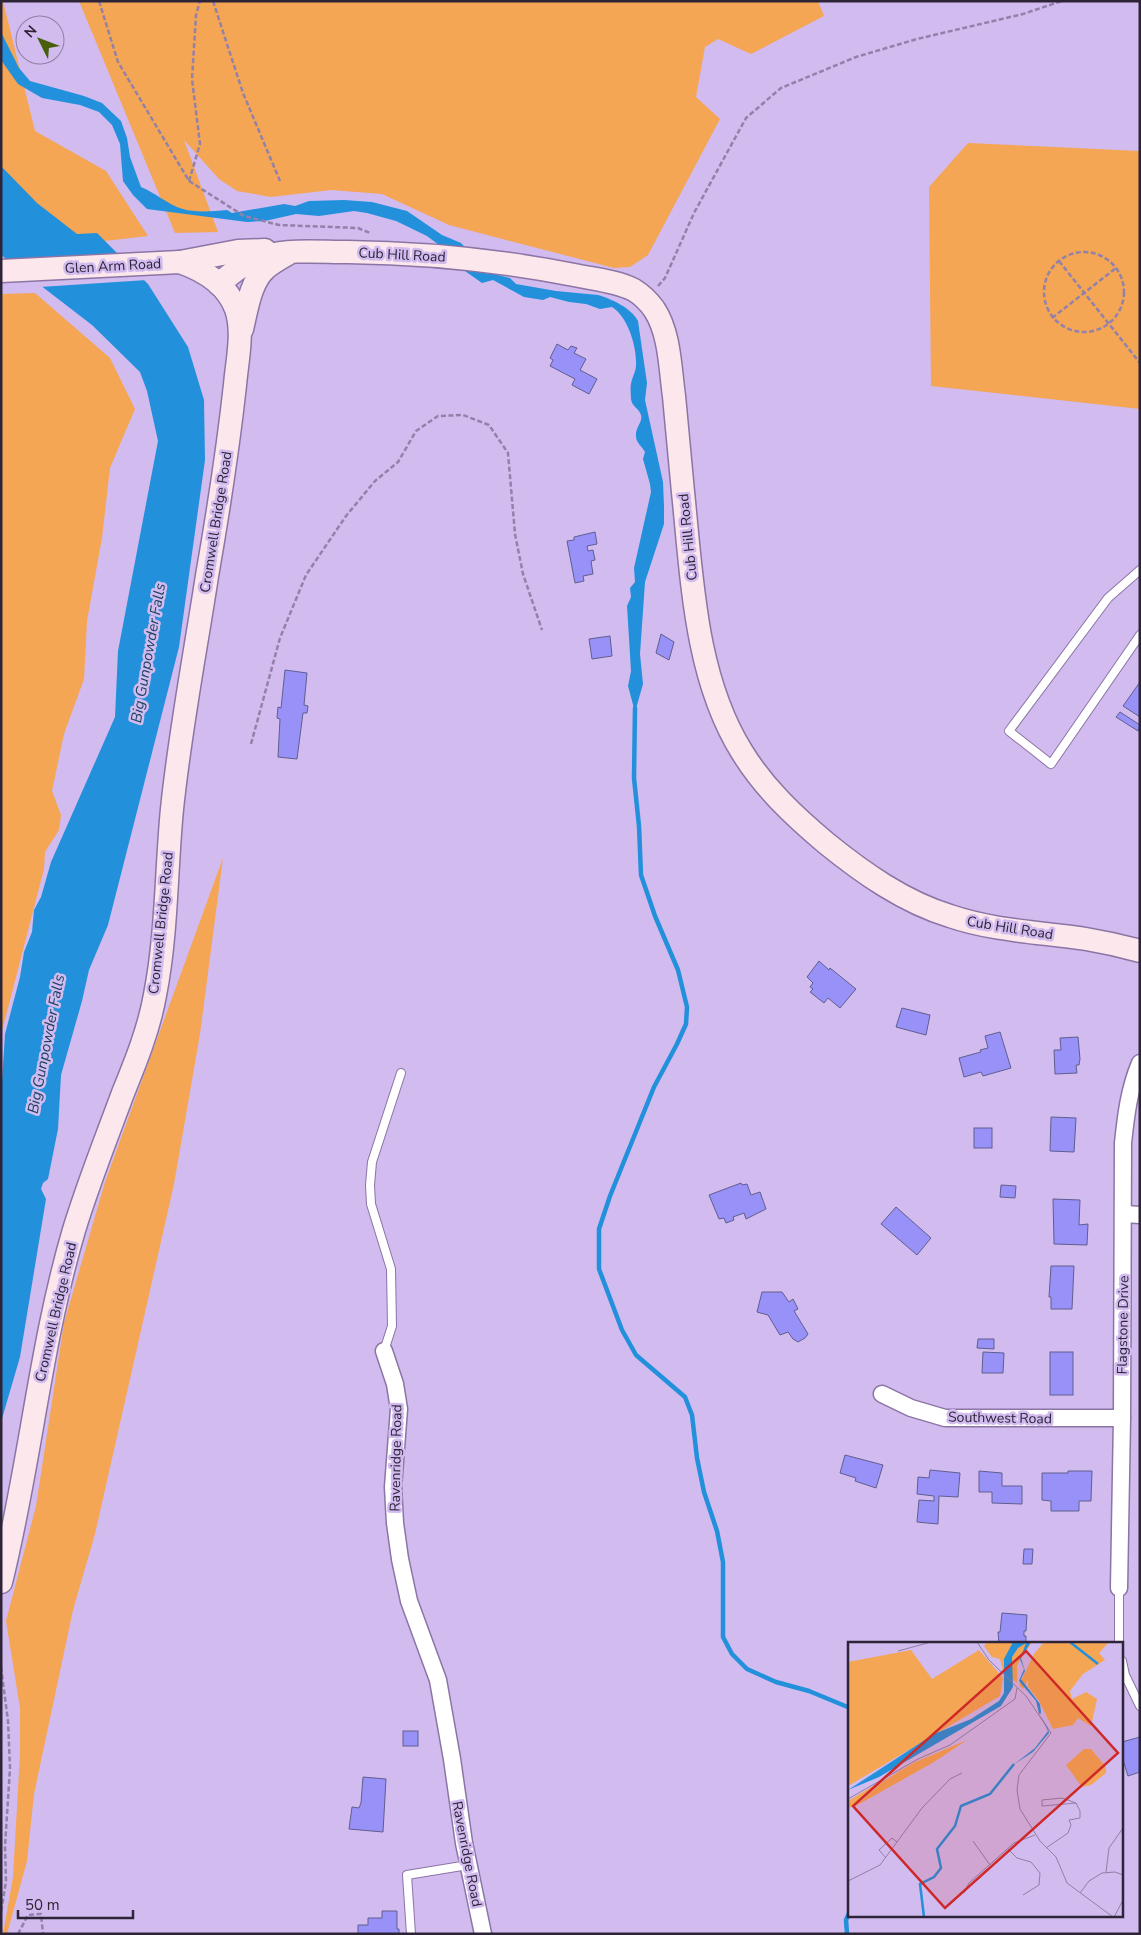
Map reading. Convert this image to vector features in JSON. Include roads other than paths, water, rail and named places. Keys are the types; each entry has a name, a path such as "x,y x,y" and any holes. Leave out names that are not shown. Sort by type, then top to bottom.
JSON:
{"main road":[{"path":"169,263 238,251 291,252"},
{"name":"Cub Hill Road","path":"219,284 247,262 264,256 291,252 391,253 464,258 525,266 602,280 634,290 655,313 668,349 689,550 703,654 718,704 729,730 742,754 758,776 789,809 837,851 890,889 920,905 946,915 996,928 1088,939 1140,951"},
{"path":"240,337 253,288 259,277 265,268 291,252"},
{"name":"Glen Arm Road","path":"1,271 169,263 198,268 219,284"},
{"name":"Cromwell Bridge Road","path":"1,1582 23,1487 48,1333 66,1262 90,1183 143,1042 156,992 173,800 223,481 240,337 236,308 219,284"}],"street":[{"name":"Flagstone Drive","path":"1119,1588 1122,1418 1132,1214 1123,1143 1128,1102 1134,1076 1140,1063"},
{"name":"Ravenridge Road","path":"384,1352 395,1384 399,1409 393,1487 400,1559 409,1600 438,1680 451,1750 457,1801 468,1865 483,1934"},
{"name":"Southwest Road","path":"882,1394 911,1408 945,1418 1122,1418"}],"lane":[{"path":"1140,570 1108,598 1009,732 1050,764 1140,635"},
{"name":"Ravenridge Road","path":"384,1352 392,1326 391,1269 371,1204 370,1185 372,1162 401,1073"},
{"path":"1119,1588 1119,1642"},
{"path":"1124,1670 1140,1706"},
{"path":"411,1934 408,1874 468,1865"}],"water":[{"path":"1,32 15,60 15,65 18,65 30,81 102,103 121,121 127,138 130,157 141,187 178,207 199,211 227,210 232,213 284,204 295,206 309,201 344,200 372,202 407,211 442,235 461,243 490,273 510,278 516,284 556,291 598,295 621,305 635,316 638,321 647,383 645,400 663,482 664,524 645,582 640,654 643,684 635,712 628,686 631,671 627,606 631,597 630,588 635,582 634,568 651,492 643,459 645,452 636,438 641,415 631,399 631,384 636,368 635,350 627,325 618,312 612,307 600,309 586,304 550,297 543,300 524,297 493,280 482,283 465,271 439,245 427,236 396,221 367,213 354,211 319,216 296,214 265,221 247,222 147,209 133,195 123,181 120,144 112,125 99,112 80,105 42,98 18,84 1,60"},
{"name":"Big Gunpowder Falls","path":"1,166 37,203 77,234 97,233 148,284 188,347 204,400 205,460 179,647 108,925 89,970 61,1075 58,1129 48,1179 43,1183 41,1189 46,1199 20,1357 1,1422 1,1096 5,1034 20,977 24,952 32,932 34,910 41,897 51,862 115,717 118,651 158,441 147,391 140,372 92,325 1,255"}],"waterway":[{"path":"635,708 634,778 639,826 641,875 655,916 678,970 687,1007 686,1024 654,1087 610,1196 599,1229 599,1269 622,1330 636,1355 685,1397 692,1415 697,1458 704,1492 717,1531 723,1562 723,1637 732,1654 747,1669 776,1682 809,1691 848,1707"},
{"path":"847,1934 846,1920 848,1916"}]}
